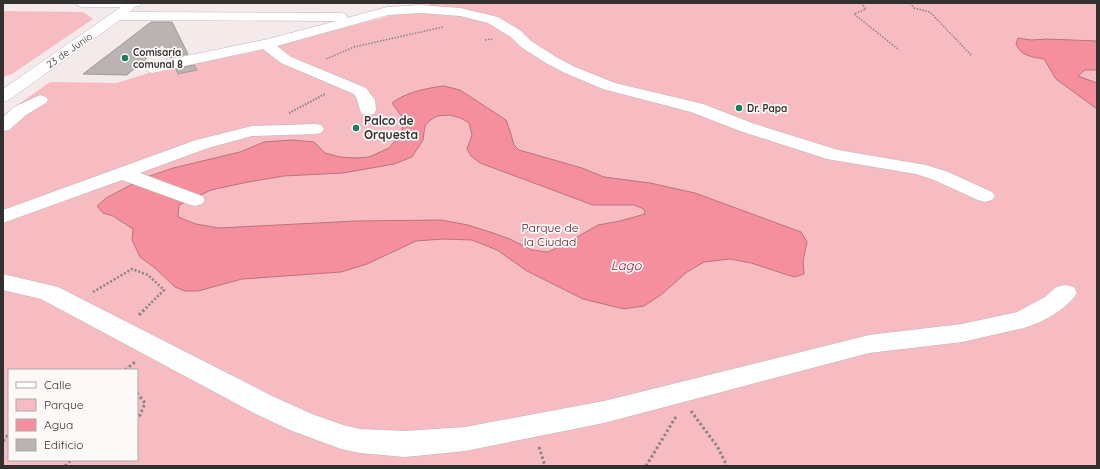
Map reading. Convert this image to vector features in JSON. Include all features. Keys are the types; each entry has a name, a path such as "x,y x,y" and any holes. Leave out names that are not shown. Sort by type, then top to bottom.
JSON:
{"street":[{"path":"82,3 136,3"},
{"name":"23 de Junio","path":"4,95 136,3"},
{"path":"152,68 266,44 387,12 407,9 474,14 493,20 551,60 570,70 609,86 697,108 746,127 834,155 919,169 941,176 985,196"},
{"path":"116,16 366,17"},
{"path":"266,44 286,60 360,91 367,100 368,110"},
{"path":"3,126 25,108 40,100"},
{"path":"3,217 128,176 180,151 230,136 252,131 315,129"},
{"path":"128,176 195,200"},
{"path":"3,282 49,293 262,404 301,422 341,436 378,443 405,444 465,439 681,398 869,344 962,333 1024,319 1054,303 1065,293"}],"path":[{"path":"861,3 866,9 854,14 899,50"},
{"path":"910,3 914,8 930,12 972,56"},
{"path":"305,69 354,47 444,27"},
{"path":"288,113 345,84"},
{"path":"72,305 132,269 148,275 164,290 123,331"},
{"path":"138,394 145,403 138,416"},
{"path":"646,466 681,398 717,446 727,466"}],"green space":[{"name":"Parque de la Ciudad","path":"430,3 1097,3 1097,466 3,466 3,115 50,82 117,83 155,71 249,53 428,7"},
{"path":"3,11 83,12 93,19 12,74 3,77"}],"water":[{"path":"1018,38 1031,40 1047,39 1097,41 1097,70 1085,70 1078,76 1097,83 1097,109 1056,79 1044,59 1035,58 1021,51 1016,44"},
{"name":"Lago","path":"444,86 460,90 506,120 514,145 519,150 582,168 604,177 650,183 695,193 801,232 807,242 803,261 804,274 794,277 751,263 730,259 704,262 687,272 662,294 644,306 624,309 583,299 527,271 497,250 472,240 443,239 416,241 367,264 341,272 242,279 198,291 185,291 175,287 155,268 140,257 132,240 133,229 113,216 103,213 97,206 106,198 144,178 173,168 240,152 264,142 291,140 314,142 325,153 340,157 369,157 389,148 400,135 403,126 402,117 392,103 410,93","holes":["449,115 461,118 469,123 472,135 467,149 471,156 480,163 593,205 634,205 644,209 645,214 598,225 548,252 532,250 510,239 468,225 441,220 356,221 219,228 196,224 178,217 179,205 211,190 284,176 343,173 394,164 412,157 423,140 425,126 429,121 437,116"]}],"building":[{"path":"151,22 172,22 188,54 170,58 163,44 127,75 83,74"},
{"path":"194,65 197,70 178,74 176,69"}],"place":[{"name":"Comisaría comunal 8","path":"125,58"},
{"name":"Dr. Papa","path":"739,108"},
{"name":"Palco de Orquesta","path":"356,128"}]}
